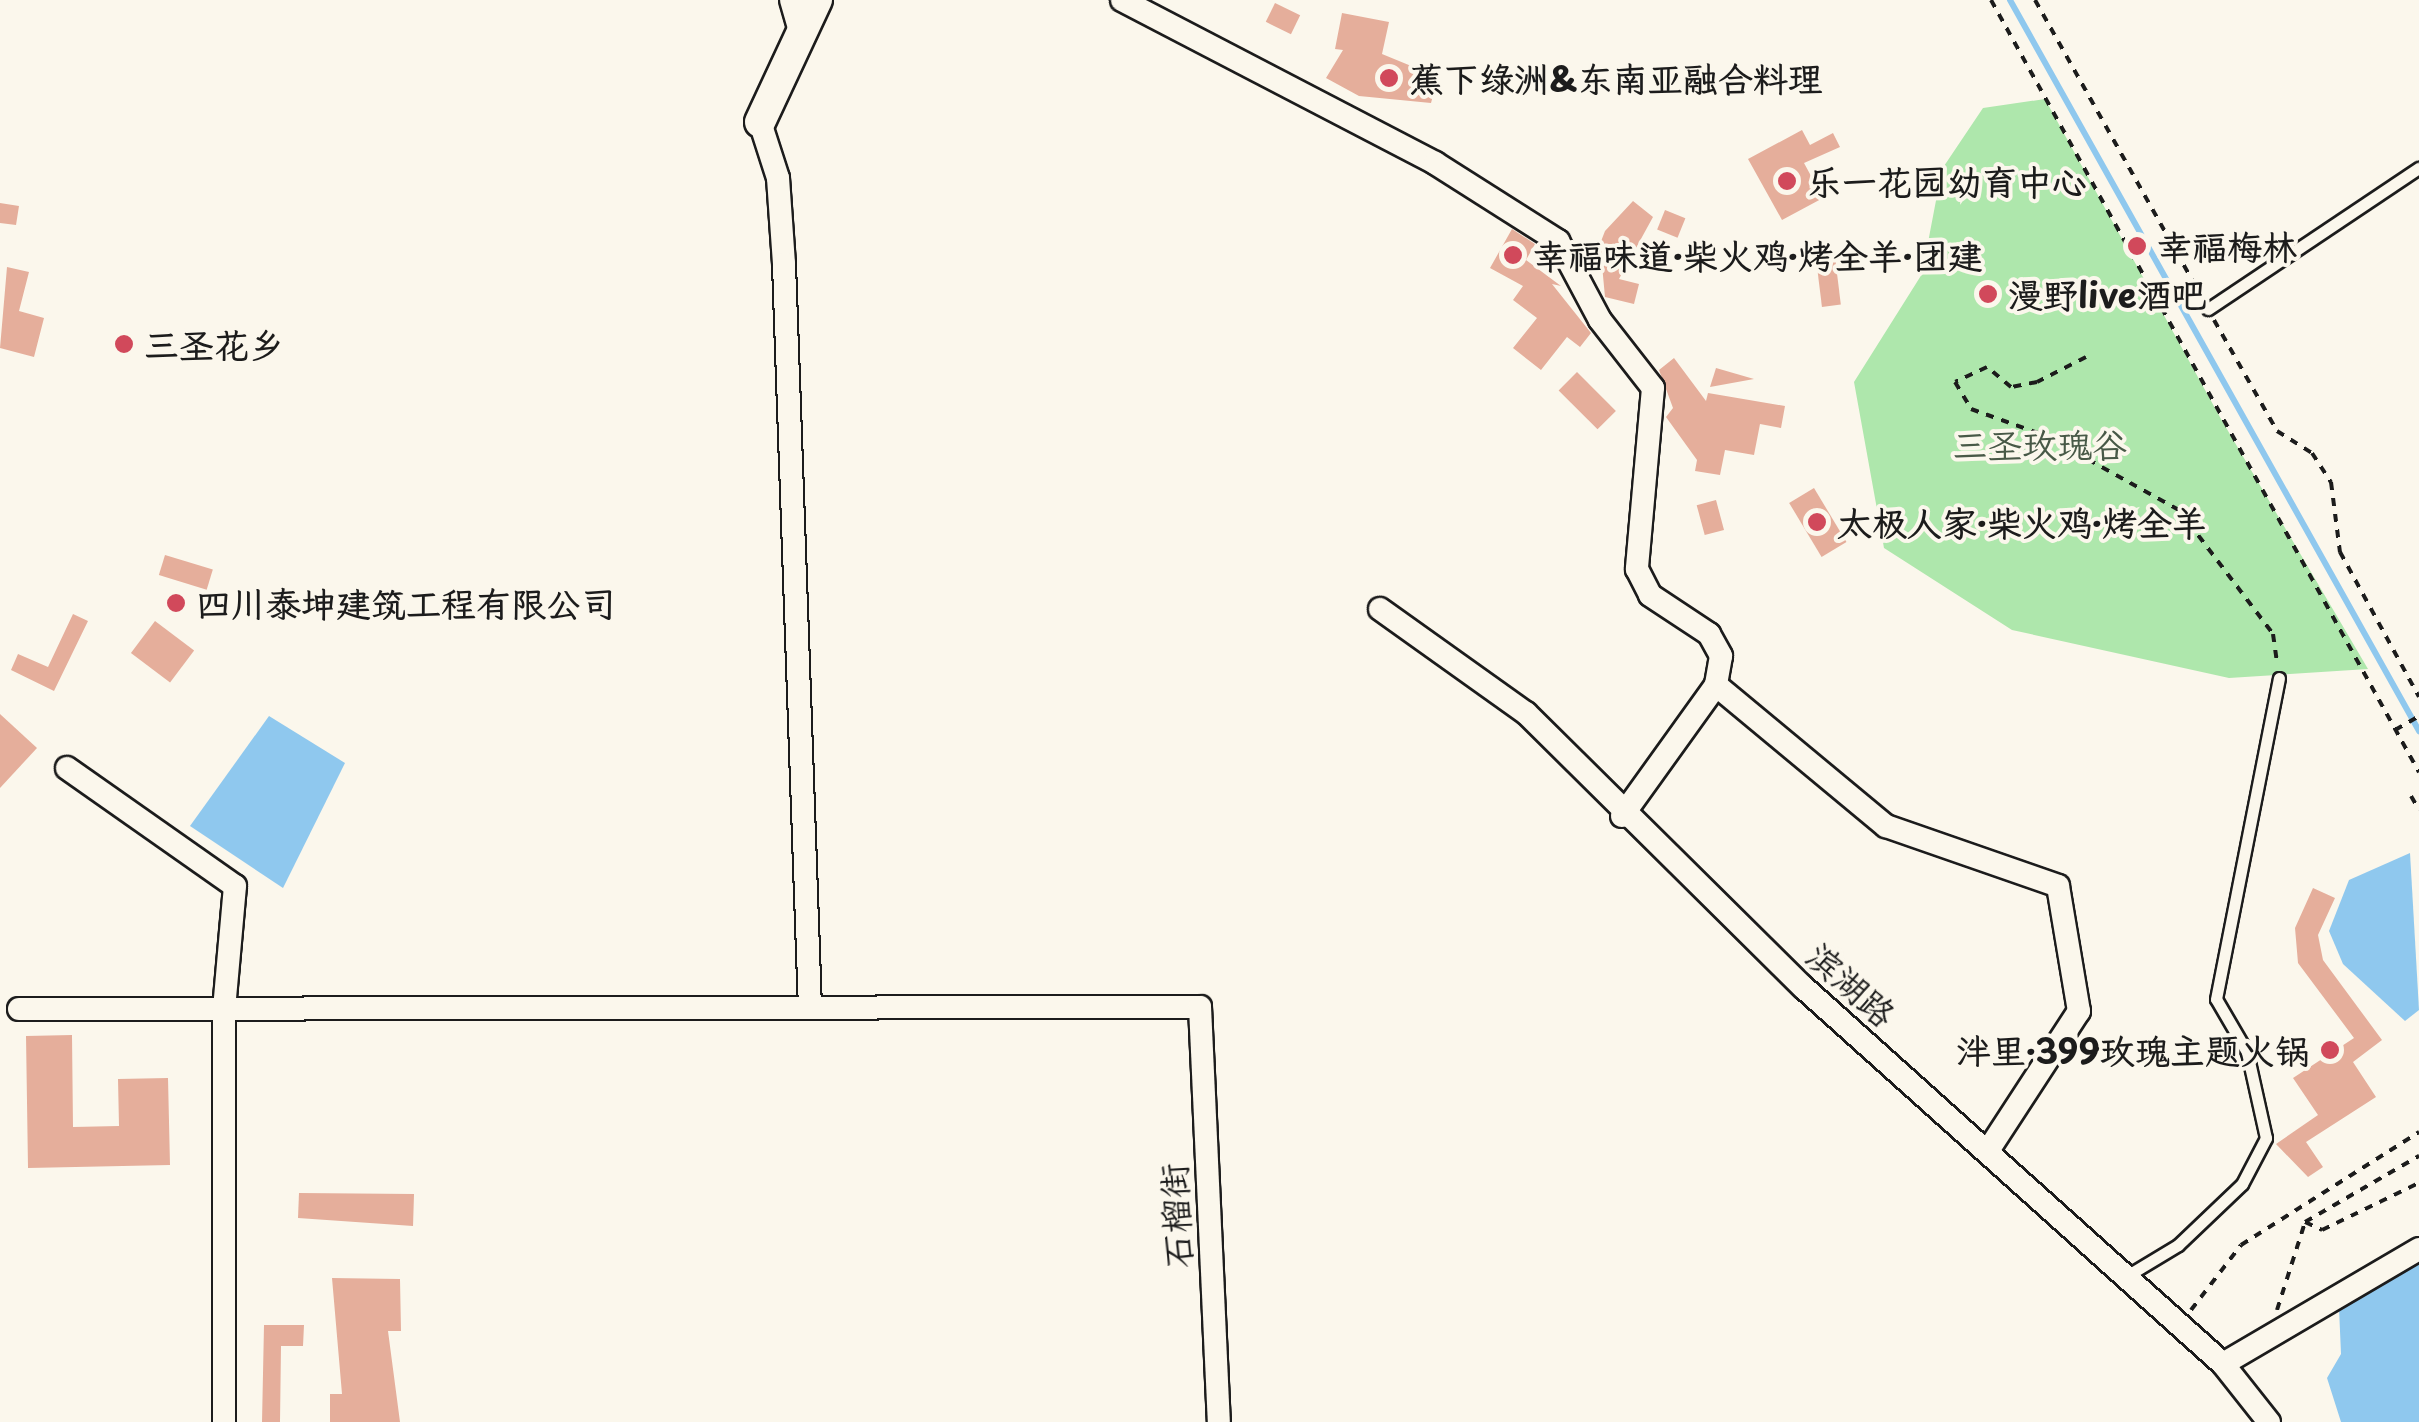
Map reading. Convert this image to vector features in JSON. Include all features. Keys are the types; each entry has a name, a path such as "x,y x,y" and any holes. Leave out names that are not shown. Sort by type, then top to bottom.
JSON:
{"street":[{"path":"792,0 800,32"},
{"path":"19,1009 810,1008 784,264 778,178 760,122 817,0"},
{"path":"1122,0 1435,163 1558,242 1600,320 1653,388 1638,570 1650,596 1709,634 1721,656 1716,685 1622,816"},
{"name":"滨湖路","path":"1380,608 1526,713 1622,816 1986,1152 2179,1322 2223,1364 2269,1422"},
{"path":"1716,685 1886,826 2058,886 2079,1011 1986,1152"},
{"path":"67,768 235,886 224,1010 224,1422"},
{"name":"石榴街","path":"810,1008 1200,1007 1220,1422"},
{"path":"2223,1364 2419,1249"}],"lane":[{"path":"2208,309 2419,168"},
{"path":"2125,1278 2178,1244 2242,1184 2266,1138 2246,1052 2216,999 2279,678"}],"path":[{"path":"1991,0 2419,772"},
{"path":"2035,0 2277,431 2312,453 2332,482 2340,552 2419,698"},
{"path":"2086,357 2037,382 2011,386 1987,368 1955,382 1971,409 2046,436 2180,510 2272,634 2279,678"},
{"path":"2395,730 2419,716"},
{"path":"2411,796 2419,810"},
{"path":"2179,1322 2227,1274 2241,1246 2419,1132"},
{"path":"2276,1331 2277,1287 2305,1222 2419,1156"},
{"path":"2305,1222 2322,1230 2419,1184"}],"green space":[{"name":"三圣玫瑰谷","path":"2045,99 2221,419 2368,669 2229,678 2012,630 1884,548 1854,382 1922,274 1942,169 1983,108"}],"water":[{"path":"269,716 345,763 283,888 190,826"},
{"path":"2410,853 2419,1010 2405,1021 2343,964 2329,931 2349,880"},
{"path":"2419,1263 2419,1422 2341,1422 2327,1378 2341,1354 2339,1308"}],"building":[{"path":"1275,3 1300,15 1291,34 1266,22"},
{"path":"1342,13 1389,22 1382,54 1438,77 1431,103 1359,96 1326,78 1343,50 1335,49"},
{"name":"乐一花园幼育中心","path":"1802,130 1810,145 1833,133 1840,147 1804,163 1823,198 1782,220 1748,159"},
{"path":"1633,201 1653,217 1619,279 1639,284 1634,304 1605,297 1602,265 1593,262 1605,231"},
{"path":"0,203 19,206 16,225 0,223"},
{"path":"1665,210 1685,218 1678,238 1657,229"},
{"path":"1512,229 1535,244 1526,260 1561,286 1552,284 1591,333 1580,347 1567,337 1541,370 1513,348 1537,318 1513,300 1523,286 1490,268"},
{"path":"1834,249 1841,305 1822,307 1815,251"},
{"path":"7,267 29,272 19,311 44,318 34,357 0,348"},
{"path":"1674,358 1706,401 1708,393 1785,406 1781,428 1760,424 1754,455 1725,450 1720,475 1695,471 1697,460 1666,417 1673,408 1659,370"},
{"path":"1716,368 1754,379 1710,387"},
{"path":"1577,372 1616,411 1598,429 1559,390"},
{"name":"太极人家·柴火鸡·烤全羊","path":"1814,488 1846,542 1822,557 1789,503"},
{"path":"1716,500 1724,530 1705,535 1697,505"},
{"path":"165,555 213,570 207,590 159,575"},
{"path":"73,614 88,621 54,691 11,670 18,654 48,667"},
{"path":"155,621 194,650 170,682 131,653"},
{"path":"0,714 37,748 0,788"},
{"path":"2313,888 2335,898 2318,935 2323,960 2382,1040 2353,1062 2376,1097 2306,1142 2323,1167 2308,1177 2276,1144 2318,1115 2293,1078 2354,1038 2298,963 2295,928"},
{"path":"72,1035 73,1127 119,1126 118,1079 168,1078 170,1165 28,1168 26,1036"},
{"path":"299,1193 414,1194 413,1226 298,1218"},
{"path":"332,1278 400,1279 401,1331 388,1331 400,1422 330,1422 330,1394 342,1394"},
{"path":"264,1325 304,1325 303,1346 281,1346 280,1422 262,1422"}],"waterway":[{"path":"2010,0 2419,731"}],"place":[{"name":"蕉下绿洲&东南亚融合料理","path":"1389,78"},
{"name":"乐一花园幼育中心","path":"1787,181"},
{"name":"幸福梅林","path":"2137,246"},
{"name":"幸福味道·柴火鸡·烤全羊·团建","path":"1513,255"},
{"name":"漫野live酒吧","path":"1988,294"},
{"name":"三圣花乡","path":"124,344"},
{"name":"太极人家·柴火鸡·烤全羊","path":"1817,522"},
{"name":"四川泰坤建筑工程有限公司","path":"176,603"},
{"name":"泮里·399玫瑰主题火锅","path":"2330,1050"}]}
